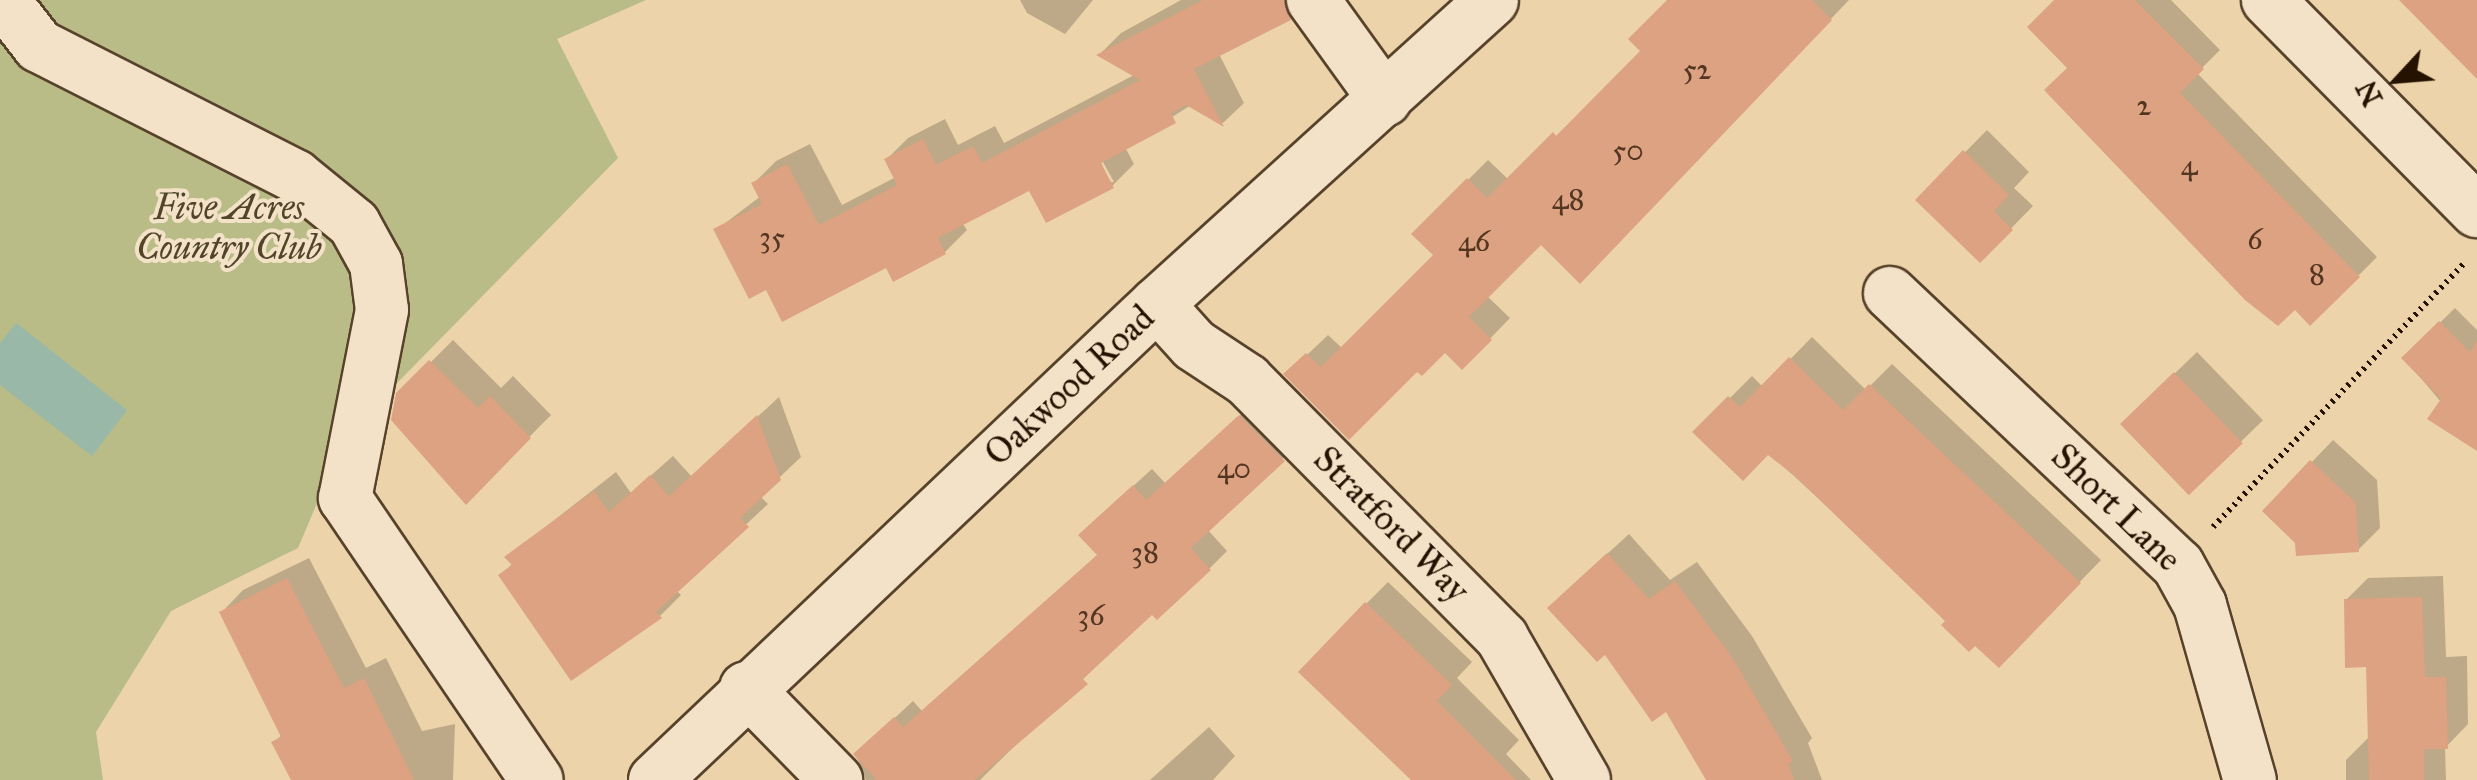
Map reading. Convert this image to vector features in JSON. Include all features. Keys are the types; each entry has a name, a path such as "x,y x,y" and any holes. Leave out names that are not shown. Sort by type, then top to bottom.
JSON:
{"street":[{"path":"4,0 39,46 295,176 354,224 376,264 382,310 345,498 536,780"},
{"path":"1312,0 1385,100"},
{"name":"Oakwood Road","path":"655,780 746,688 1157,304 1492,0"},
{"path":"2268,0 2477,211"},
{"name":"Short Lane","path":"1890,293 2178,565 2200,605 2250,780"},
{"name":"Stratford Way","path":"1157,304 1194,345 1247,380 1502,638 1584,780"},
{"path":"746,688 836,780"}],"path":[{"path":"2178,565 2477,250"}],"green space":[{"name":"Five Acres Country Club","path":"0,0 646,0 557,39 618,158 346,435 298,548 171,611 96,732 103,780 0,780"}],"shaded area":[{"path":"16,323 127,410 92,456 0,385 0,343"}],"building":[{"path":"1203,0 1284,0 1291,20 1194,69 1224,127 1186,105 1171,113 1176,123 1101,163 1114,188 1046,223 1029,191 938,238 946,254 893,282 886,268 782,322 766,290 749,299 713,229 762,204 751,183 787,164 819,225 897,185 884,159 923,139 936,165 973,146 982,163 1140,80 1096,55"},
{"path":"1667,0 1812,0 1832,20 1580,284 1541,245 1469,317 1492,340 1462,370 1445,353 1422,376 1417,372 1349,440 1283,374 1306,353 1321,367 1433,255 1411,234 1467,178 1487,198 1553,132 1556,136 1640,51 1628,39"},
{"path":"2054,0 2135,0 2204,69 2180,93 2360,277 2310,326 2295,310 2278,326 2245,300 2044,90 2067,68 2027,27"},
{"path":"2399,0 2477,0 2477,79"},
{"path":"1963,150 2009,195 1994,211 2013,230 1980,263 1915,200"},
{"path":"2439,321 2470,352 2477,341 2477,451 2427,419 2441,399 2401,358"},
{"path":"1789,357 1843,410 1869,384 2081,583 1999,668 1975,646 1969,652 1941,625 1945,621 1796,477 1768,455 1743,481 1692,432 1728,396 1740,407"},
{"path":"429,360 478,408 490,396 531,438 466,505 391,420 396,393"},
{"path":"2174,372 2243,443 2189,495 2120,424"},
{"path":"757,415 781,480 740,518 749,527 656,612 662,618 571,681 498,575 512,565 504,557 594,491 609,512 650,475 669,496"},
{"path":"1239,415 1285,461 1191,548 1211,570 1157,620 1152,615 1083,679 1088,684 975,780 877,780 853,754 894,717 903,727 1097,555 1078,535 1133,485 1146,500"},
{"path":"2310,460 2356,503 2359,552 2296,556 2295,543 2262,511"},
{"path":"1607,553 1649,599 1675,581 1732,657 1793,761 1788,764 1794,780 1706,780 1666,712 1652,722 1605,655 1597,662 1547,608"},
{"path":"287,578 344,688 364,678 414,780 291,780 271,742 281,737 219,612"},
{"path":"2422,597 2425,677 2446,677 2448,749 2424,749 2424,780 2369,780 2366,667 2345,668 2344,599"},
{"path":"1365,602 1452,685 1437,701 1516,780 1411,780 1298,672"}]}
